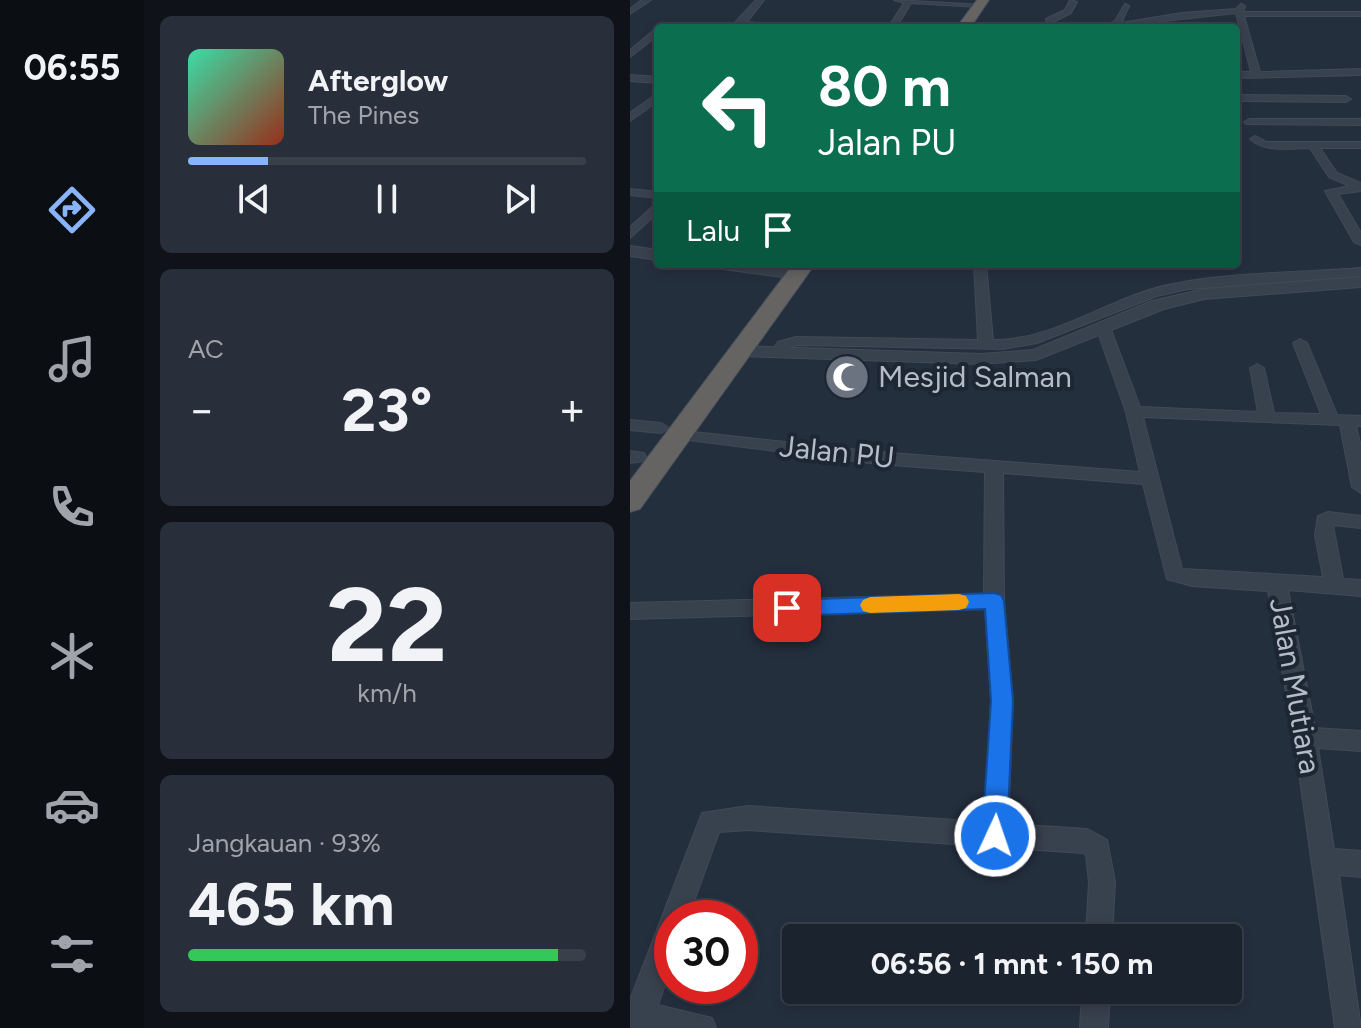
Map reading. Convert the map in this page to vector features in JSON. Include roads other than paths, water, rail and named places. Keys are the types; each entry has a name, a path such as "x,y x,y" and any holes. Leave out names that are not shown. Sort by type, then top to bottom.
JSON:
{"highway":[{"path":"978,24 994,0"},
{"path":"966,24 981,2"},
{"path":"633,460 671,431 742,351 792,268"},
{"path":"630,502 671,431 792,268"}],"street":[{"path":"630,12 647,0"},
{"path":"740,24 761,0"},
{"path":"898,0 981,2"},
{"path":"895,24 909,1"},
{"path":"1050,24 1049,21 1068,11 1073,2"},
{"path":"1122,23 1125,6"},
{"path":"1240,10 1256,75"},
{"path":"1119,24 1240,10 1361,14"},
{"path":"703,24 715,16"},
{"path":"630,54 654,35"},
{"path":"1240,75 1361,72"},
{"path":"1330,73 1361,122"},
{"path":"630,78 654,80"},
{"path":"1240,97 1346,99"},
{"path":"630,118 654,99"},
{"path":"1240,105 1255,139 1264,145 1361,145"},
{"path":"1249,122 1361,122"},
{"path":"1243,142 1255,139"},
{"path":"1313,145 1333,175 1361,187"},
{"path":"1360,242 1331,191 1361,187"},
{"path":"630,192 654,195"},
{"path":"630,234 654,209"},
{"path":"630,251 654,254"},
{"path":"980,268 986,345"},
{"path":"777,354 783,345 796,341 1023,343 1153,293 1206,279 1361,272"},
{"path":"742,351 1011,358 1050,350 1158,305 1204,294 1361,282"},
{"name":"Jalan Mutiara","path":"1103,327 1134,412 1174,574 1192,579 1277,584 1305,737 1349,1028"},
{"path":"1300,343 1346,420 1361,487"},
{"path":"1257,368 1267,417"},
{"path":"1134,412 1346,420"},
{"name":"Jalan PU","path":"630,425 878,458 1149,479"},
{"path":"994,465 994,601 1002,701 995,836"},
{"path":"1335,586 1324,521 1331,518 1361,522"},
{"path":"1277,584 1289,582 1361,588"},
{"path":"630,611 994,601"},
{"path":"1305,737 1361,741"},
{"path":"682,900 711,821 748,818 1087,841 1098,849 1102,882 1100,924"},
{"path":"1325,861 1361,864"},
{"path":"654,970 635,1015 702,1028"},
{"path":"1094,1028 1095,1004"}],"place":[{"name":"Mesjid Salman","path":"847,377"}]}
